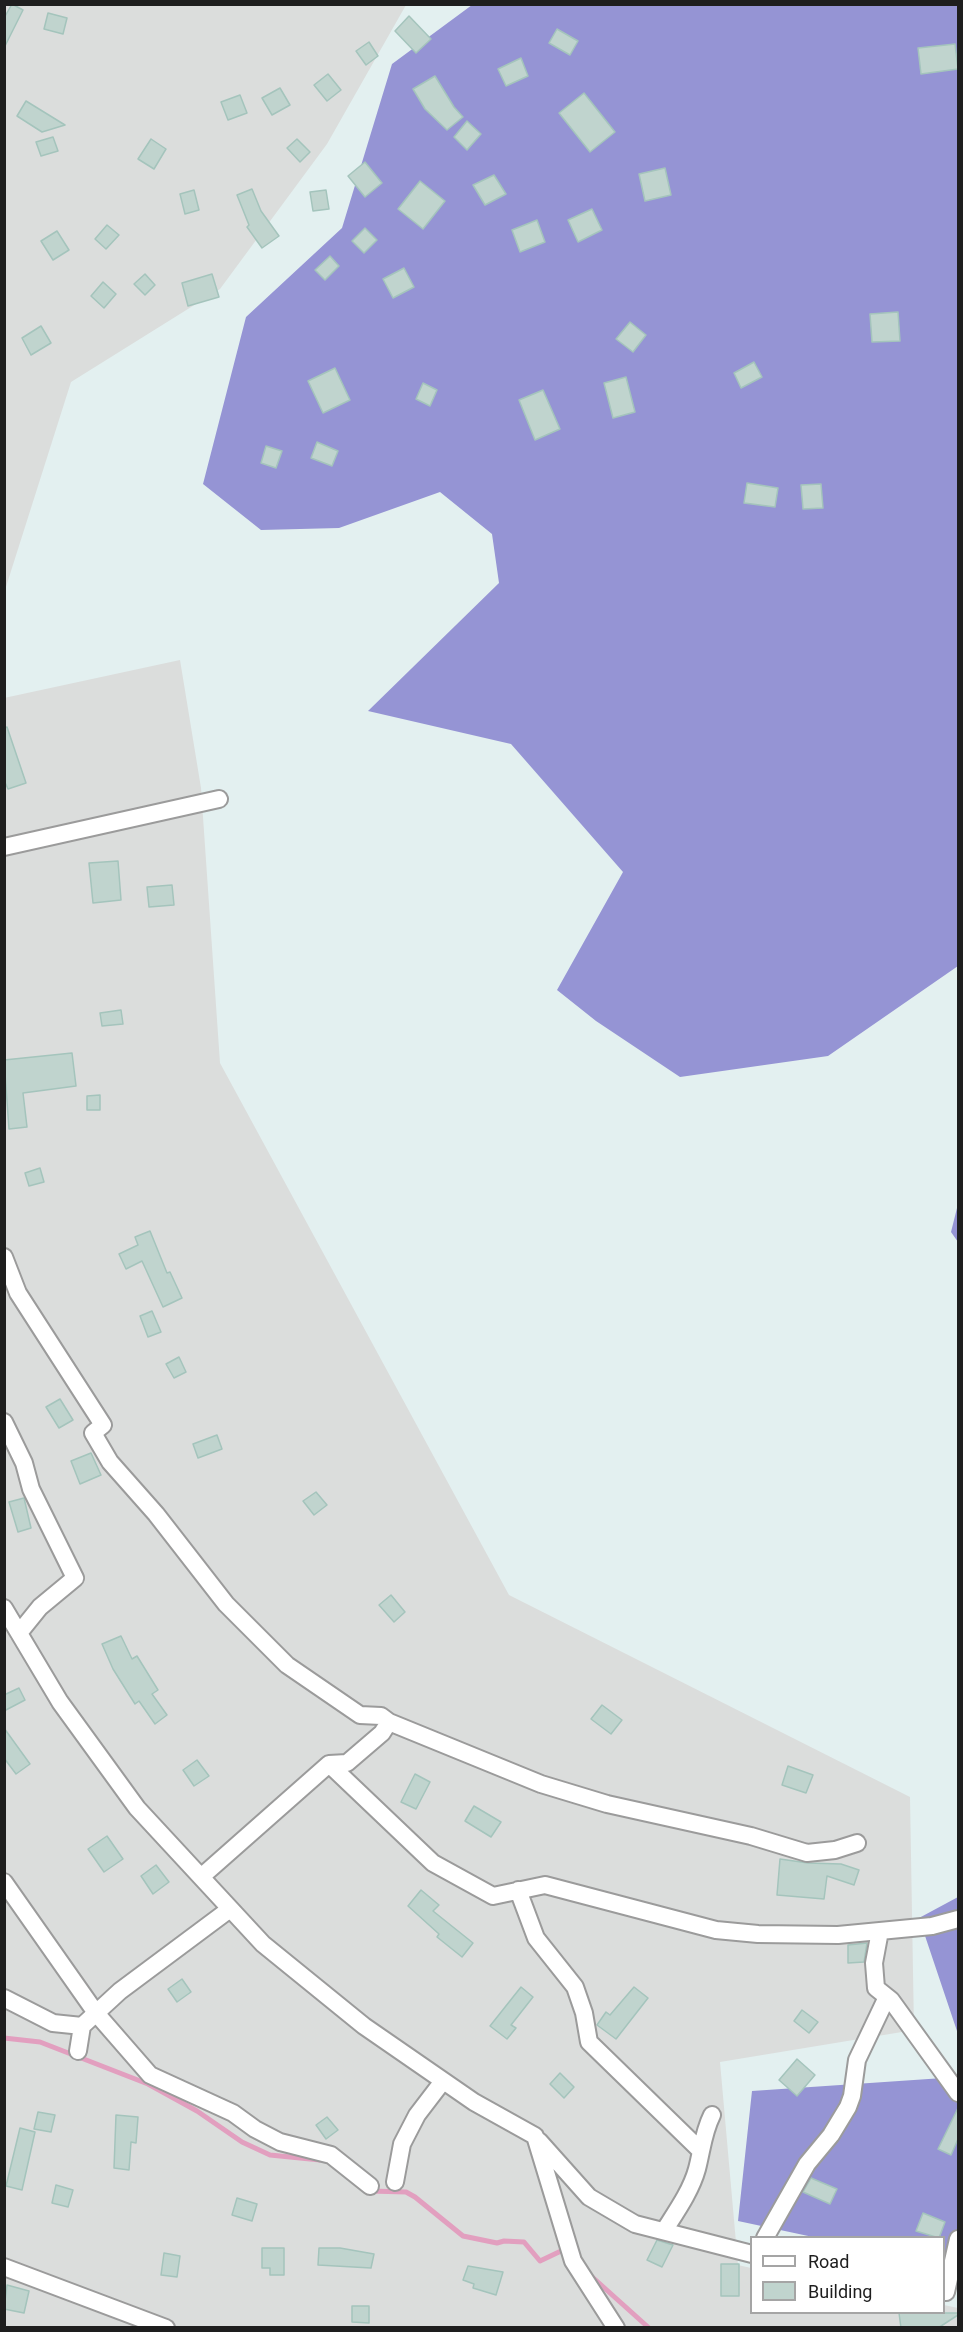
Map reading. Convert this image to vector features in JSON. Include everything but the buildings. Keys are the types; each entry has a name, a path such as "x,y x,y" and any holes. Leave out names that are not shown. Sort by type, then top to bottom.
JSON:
{"street":[{"path":"4,847 219,799"},
{"path":"4,1257 18,1293"},
{"path":"4,1273 103,1425 93,1433 110,1462 156,1514 226,1604 287,1665 360,1715 381,1716 389,1722 541,1784 608,1803 751,1836 807,1853 835,1850 857,1843"},
{"path":"4,1422 24,1463 31,1490 75,1578 40,1607 19,1633"},
{"path":"4,1608 60,1702 137,1808 263,1944 364,2026 474,2102 535,2136 589,2197 635,2224 750,2253"},
{"path":"201,1877 329,1764 347,1763 382,1732 389,1722"},
{"path":"329,1764 433,1863 493,1896 545,1885 716,1930 758,1934 838,1935 932,1926 958,1919"},
{"path":"4,1882 96,2013 150,2075 233,2113 255,2129 280,2142 331,2155 370,2186"},
{"path":"518,1890 536,1938 575,1988 584,2013 589,2042 700,2150"},
{"path":"78,2051 82,2026 120,1991 230,1909"},
{"path":"880,1931 874,1963 876,1988 887,1996 958,2093"},
{"path":"766,2236 807,2164 831,2135 848,2107 852,2096 857,2060 887,1996"},
{"path":"4,1998 53,2023 82,2026"},
{"path":"395,2182 402,2144 417,2115 443,2081"},
{"path":"664,2231 682,2204 696,2170 702,2136 712,2115"},
{"path":"535,2136 573,2260 616,2328"},
{"path":"949,2293 958,2239"},
{"path":"4,2267 166,2328"}],"shaded area":[{"path":"5,5 406,5 327,144 220,289 71,382 5,590"},
{"path":"472,5 958,5 958,966 828,1056 680,1077 596,1021 557,990 623,872 511,744 368,711 499,583 492,534 440,492 339,528 261,530 203,484 246,317 342,228 392,64"},
{"path":"180,660 201,788 220,1063 509,1595 910,1797 914,2030 720,2062 738,2265 750,2268 750,2314 945,2314 945,2305 958,2308 958,2327 5,2327 4,698"},
{"path":"958,1204 958,1242 951,1232"},
{"path":"958,1897 958,2034 919,1918"},
{"path":"958,2077 958,2267 945,2266 945,2236 808,2236 738,2221 752,2091"}],"waterway":[{"path":"4,2038 40,2042 148,2084 197,2111 242,2142 270,2155 320,2160"},
{"path":"370,2191 406,2192 463,2236 497,2243 524,2242 540,2261 561,2251 566,2255"},
{"path":"590,2275 649,2328"}]}
